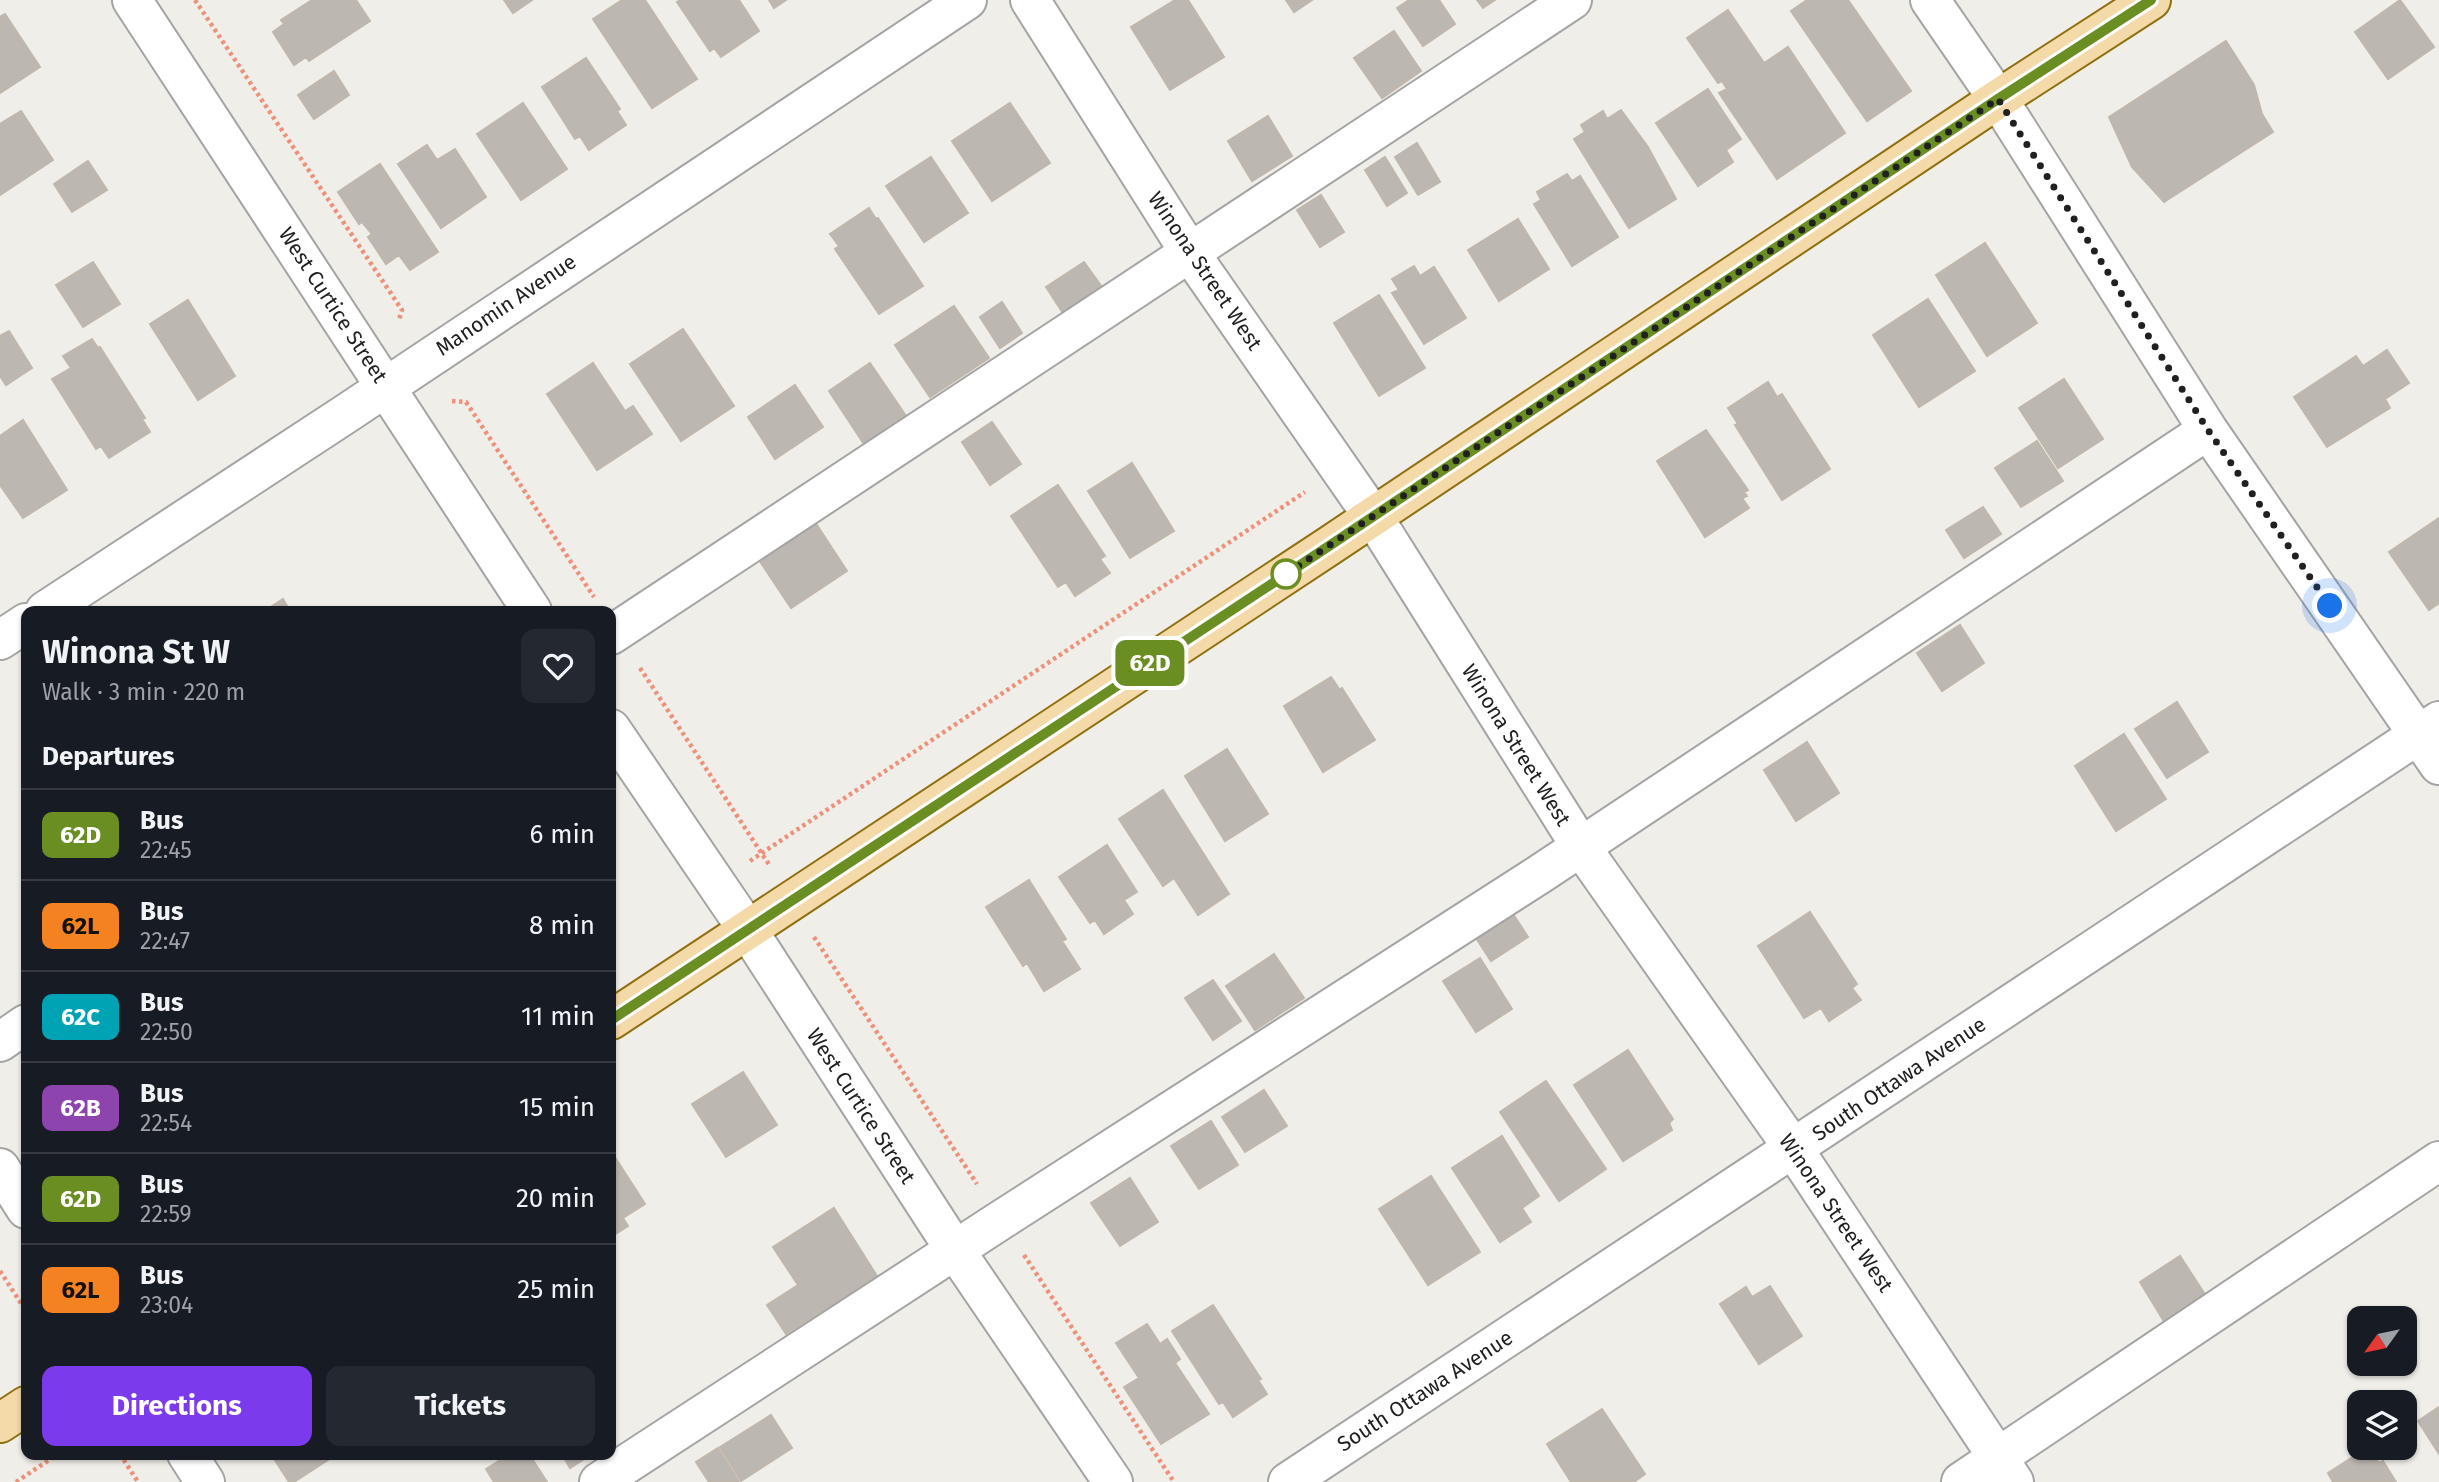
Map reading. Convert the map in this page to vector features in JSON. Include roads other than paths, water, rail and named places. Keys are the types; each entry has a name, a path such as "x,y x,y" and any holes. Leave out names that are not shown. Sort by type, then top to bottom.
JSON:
{"main road":[{"path":"616,1017 2151,0"},
{"path":"0,1423 21,1409"}],"street":[{"name":"West Curtice Street","path":"132,0 529,606"},
{"name":"Manomin Avenue","path":"53,606 967,0"},
{"name":"Winona Street West","path":"1030,0 1190,253 1372,515 1581,847 1793,1149 2006,1470"},
{"path":"616,631 1572,0"},
{"path":"1930,0 1998,99 2208,430 2432,740"},
{"path":"599,1482 1581,847 2208,430"},
{"path":"0,640 21,626"},
{"name":"West Curtice Street","path":"616,736 747,929 955,1250 1113,1482"},
{"name":"South Ottawa Avenue","path":"1288,1482 1793,1149 2432,740"},
{"path":"0,1042 21,1027"},
{"path":"1961,1482 2006,1470 2439,1161"},
{"path":"0,1168 21,1201"},
{"path":"191,1460 205,1482"}]}
